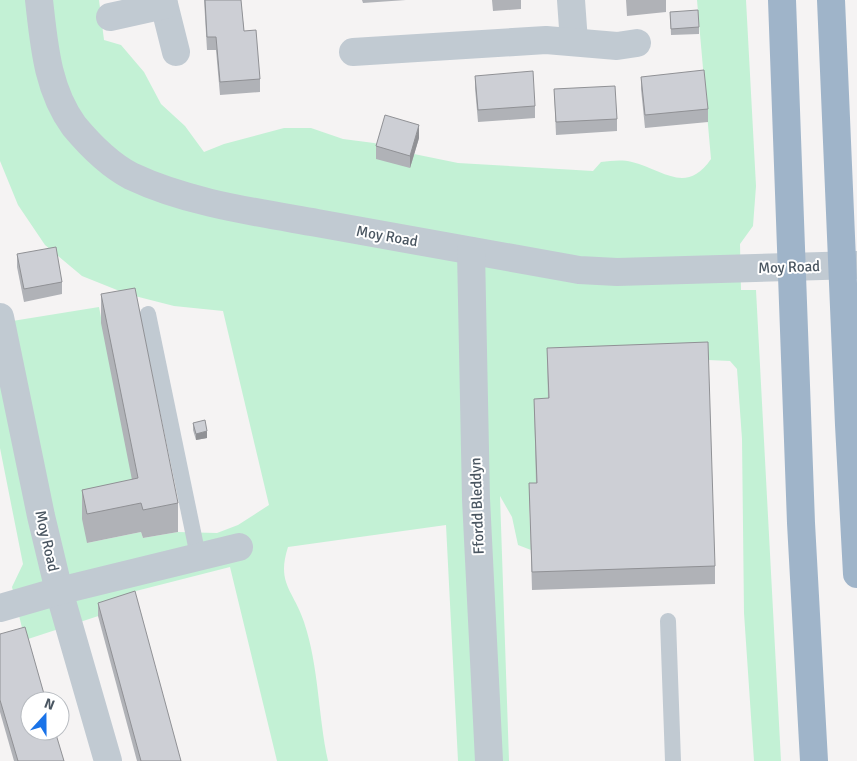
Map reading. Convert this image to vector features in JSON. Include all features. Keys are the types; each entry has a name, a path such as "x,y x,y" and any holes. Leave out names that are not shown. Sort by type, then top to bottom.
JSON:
{"highway":[{"path":"782,0 801,523 814,761"},
{"path":"831,0 848,425 857,574"}],"street":[{"name":"Moy Road","path":"39,0 48,74 59,99 74,125 100,153 128,174 182,196 277,216 578,270 617,272 857,265"},
{"path":"570,0 574,42"},
{"path":"110,17 164,2 176,52"},
{"path":"353,52 518,41 574,42 617,46 637,43"},
{"name":"Ffordd Bleddyn","path":"471,251 476,499 489,761"},
{"name":"Moy Road","path":"0,317 41,516 59,591 108,761"},
{"path":"0,608 59,591 239,547"}],"lane":[{"path":"148,314 198,556"},
{"path":"668,621 673,761"}],"green space":[{"path":"0,0 99,0 104,40 121,45 144,72 161,104 185,126 204,152 224,144 284,128 311,128 343,139 374,143 458,163 593,171 601,162 616,160 632,162 664,174 683,178 693,176 702,170 711,159 697,0 746,0 756,186 753,226 740,244 741,290 756,290 781,761 754,761 744,613 742,439 737,369 730,361 708,360 549,416 537,501 529,501 531,550 518,545 512,517 500,496 509,761 458,761 446,525 288,547 284,570 285,579 300,611 309,639 316,674 328,761 277,761 230,567 132,592 135,604 25,640 12,587 23,564 0,448 0,323 99,307 138,507 87,543 141,532 143,538 178,532 217,533 238,525 269,505 223,311 174,306 127,294 82,276 45,245 18,205 0,161"}],"building":[{"path":"205,0 241,0 244,31 256,30 260,79 220,82 216,37 207,37"},
{"path":"698,10 699,27 671,29 670,12"},
{"path":"704,70 708,109 645,115 641,77"},
{"path":"533,71 535,106 478,110 475,76"},
{"path":"615,86 617,119 556,122 554,89"},
{"path":"385,115 419,125 410,156 376,146"},
{"path":"56,247 62,282 24,289 17,254"},
{"path":"135,288 178,503 143,510 141,503 87,514 82,490 138,478 101,294"},
{"path":"708,342 715,566 532,572 529,483 537,483 534,399 549,398 547,348"},
{"path":"205,420 207,431 196,434 193,423"},
{"path":"135,591 181,761 141,761 98,603"},
{"path":"25,627 43,691 20,691 20,741 58,741 64,761 18,761 0,700 0,634"}]}
